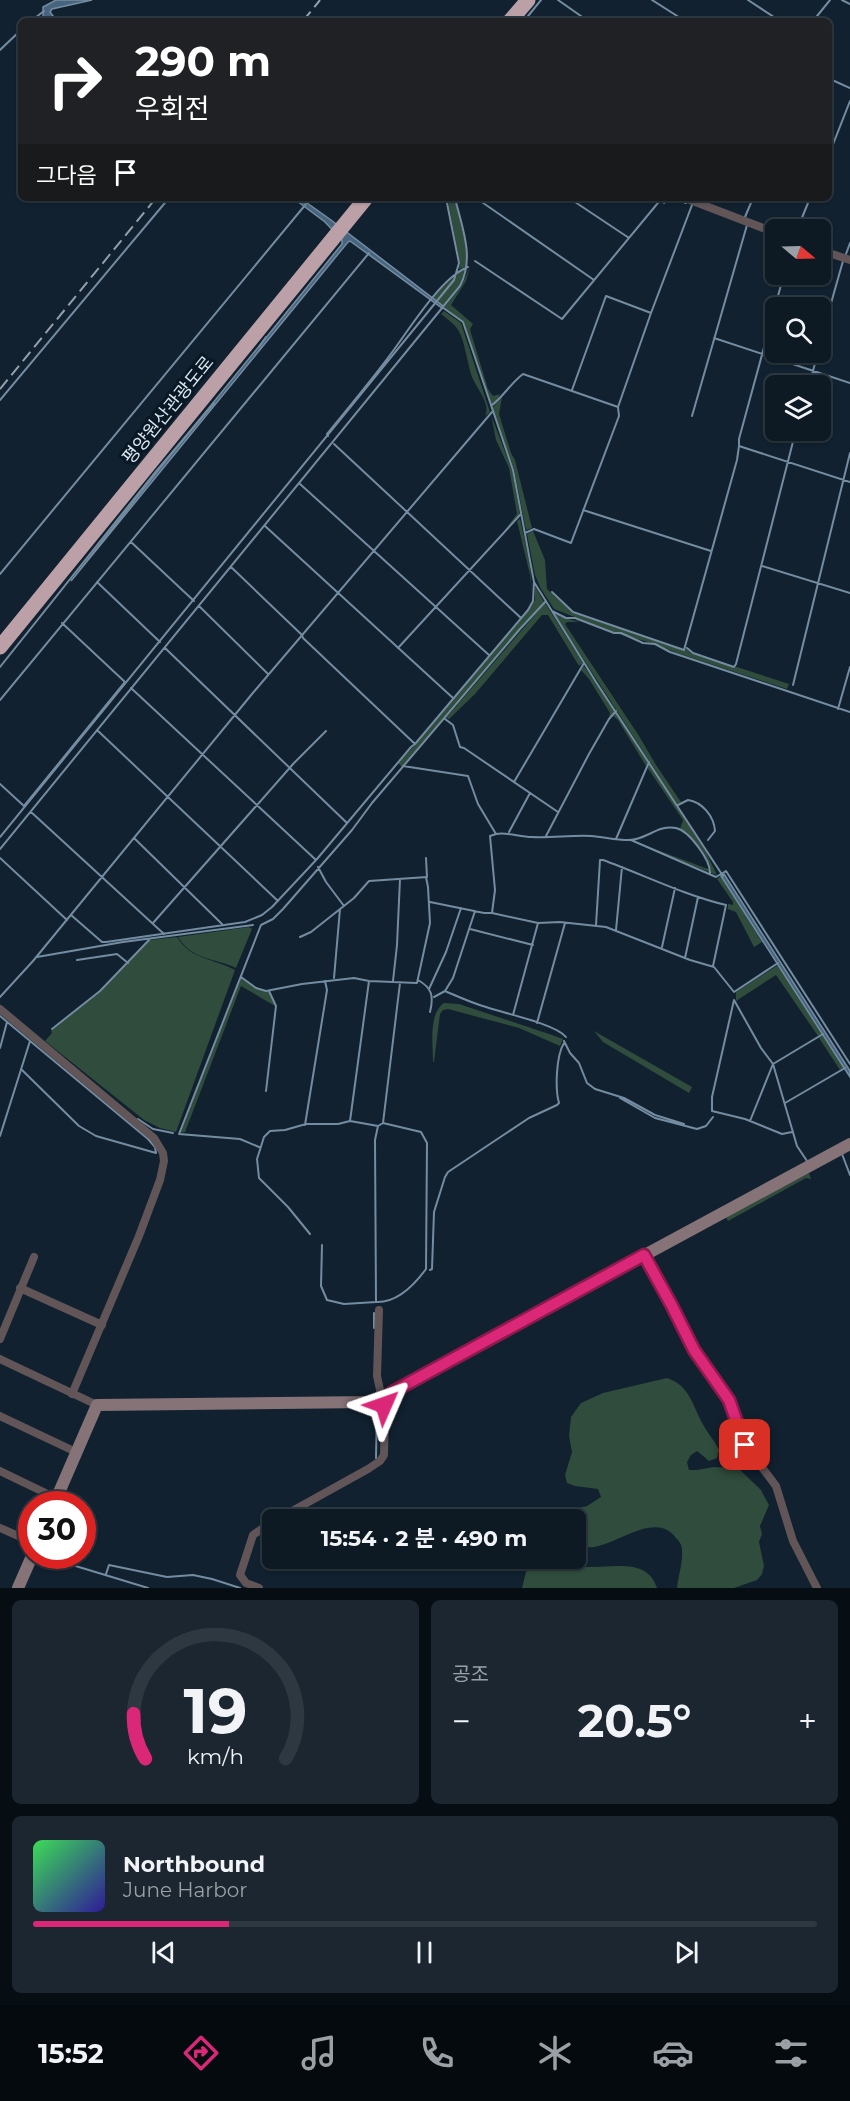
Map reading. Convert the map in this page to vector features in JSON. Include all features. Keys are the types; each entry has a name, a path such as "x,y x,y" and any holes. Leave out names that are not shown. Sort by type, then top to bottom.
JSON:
{"highway":[{"path":"505,18 520,0"},
{"path":"513,18 528,0"},
{"path":"342,222 356,201"},
{"name":"평양원산관광도로","path":"0,647 342,222 363,201"},
{"path":"0,633 332,236"}],"street":[{"path":"693,201 765,229"},
{"path":"831,254 850,260"},
{"path":"0,1009 154,1138 164,1161 160,1180 72,1394"},
{"path":"0,1359 97,1405 371,1402 382,1400 850,1144"},
{"path":"644,1255 694,1350 729,1400 745,1445 776,1486 793,1541 817,1588"},
{"path":"0,1339 34,1257"},
{"path":"20,1288 102,1325"},
{"path":"294,1509 380,1461 384,1455 385,1413 377,1376 379,1310"},
{"path":"59,1491 97,1405"},
{"path":"0,1416 76,1452"},
{"path":"0,1471 37,1491"},
{"path":"0,1528 18,1536"},
{"path":"258,1588 246,1584 240,1575 253,1535 262,1529"},
{"path":"18,1588 26,1569"}],"green space":[{"path":"448,201 455,201 467,250 467,266 459,269"},
{"path":"470,267 466,281 451,305 473,324 470,329 488,389 493,396 500,394 491,405 464,323 444,308 461,287"},
{"path":"467,268 460,286 443,306 438,302 440,298 437,301 432,298 457,271 454,280 459,271"},
{"path":"444,311 461,323 490,412 485,416 485,402 472,377 462,337 454,325 441,314"},
{"path":"502,397 499,414 515,460 532,528 526,530 514,469 492,408"},
{"path":"491,415 512,470 520,514 504,531 517,514 509,468 496,440"},
{"path":"520,519 530,565 532,595 530,575 517,521"},
{"path":"533,531 545,560 547,589 573,613 682,650 686,649 691,653 731,667 789,684 787,689 655,644 615,633 554,609 535,575 527,534"},
{"path":"535,586 544,602 402,767 398,763 528,611 535,600"},
{"path":"545,603 583,663 579,666 548,615 542,615 475,694 449,719 446,718"},
{"path":"553,612 579,622 565,624 681,802 677,804"},
{"path":"584,666 615,711 609,717 610,713 581,670"},
{"path":"616,712 648,762 646,766 618,720 613,716"},
{"path":"649,763 706,852 717,875 711,873 708,860 700,848 680,829 683,820 647,767"},
{"path":"633,841 708,869 709,866 709,872"},
{"path":"721,876 762,942 754,947 736,912 728,909 728,904 733,905 733,902 717,879"},
{"path":"249,927 252,929 236,968 197,954 184,945 178,937"},
{"path":"177,937 189,950 203,958 235,970 176,1132 160,1128 144,1120 45,1041 52,1033 51,1031 100,992 150,940"},
{"path":"778,965 822,1034 818,1036 776,975 736,1001 736,992"},
{"path":"241,978 255,988 269,992 275,1006 241,986 185,1132 180,1133"},
{"path":"444,1003 459,1004 563,1039 560,1046 519,1028 448,1009 443,1010 440,1014 433,1062 433,1022 439,1008"},
{"path":"594,1031 692,1087 689,1093 603,1042"},
{"path":"823,1035 844,1068 840,1070 819,1038"},
{"path":"809,1173 811,1179 806,1178 728,1221 726,1217"},
{"path":"667,1378 686,1391 719,1450 717,1458 709,1461 697,1451 691,1455 687,1462 689,1470 714,1467 738,1468 761,1490 769,1505 760,1526 762,1534 759,1542 764,1566 757,1580 734,1588 677,1588 682,1547 668,1530 658,1527 637,1531 594,1547 586,1547 586,1509 575,1509 587,1506 601,1497 598,1489 567,1483 565,1475 572,1452 569,1436 571,1417 581,1403 603,1393"},
{"path":"627,1566 646,1572 657,1588 522,1588 528,1569"}],"water":[{"path":"56,0 92,0 52,9 50,12 55,18 43,16 43,7"},
{"path":"297,201 304,201 331,220 443,306 442,308 350,241 348,242 71,581 342,244 342,240 325,222"},
{"path":"724,874 850,1071 850,1077 721,876"}],"waterway":[{"path":"526,18 541,0"},
{"path":"558,0 584,18"},
{"path":"652,0 680,18"},
{"path":"748,0 775,18"},
{"path":"815,18 830,0"},
{"path":"842,0 850,4"},
{"path":"35,18 44,11"},
{"path":"0,50 18,33"},
{"path":"832,80 850,88"},
{"path":"832,147 850,101"},
{"path":"0,400 166,201"},
{"path":"0,837 454,280 459,263 447,201"},
{"path":"0,849 460,286 467,264 467,253 456,201"},
{"path":"480,201 594,280"},
{"path":"574,201 629,238"},
{"path":"475,261 562,319 660,201"},
{"path":"662,201 664,203 666,201"},
{"path":"681,201 686,203"},
{"path":"745,217 752,201"},
{"path":"801,219 809,201"},
{"path":"0,574 306,204"},
{"path":"572,390 606,296 651,313 692,205"},
{"path":"692,416 747,225"},
{"path":"846,254 850,243"},
{"path":"0,700 369,253"},
{"path":"831,303 843,261"},
{"path":"328,436 327,434 375,375 436,293 447,281 468,267"},
{"path":"739,446 781,285"},
{"path":"442,307 463,322 513,470 534,582 596,682 723,876"},
{"path":"491,406 523,374 618,407 651,313"},
{"path":"259,347 266,337"},
{"path":"714,338 850,383"},
{"path":"812,375 815,363"},
{"path":"0,667 153,475 214,403"},
{"path":"525,533 534,529 571,543 619,416 618,407"},
{"path":"0,997 33,961 252,694 492,412"},
{"path":"687,648 693,653 734,667 736,664 793,441"},
{"path":"334,444 521,618"},
{"path":"552,592 573,612 684,650 739,446 850,482"},
{"path":"793,685 850,453"},
{"path":"300,484 489,655"},
{"path":"583,510 711,551"},
{"path":"398,648 520,515"},
{"path":"265,526 453,698"},
{"path":"131,542 194,601"},
{"path":"762,566 850,593"},
{"path":"231,567 415,744"},
{"path":"97,582 160,642"},
{"path":"71,915 102,942 245,922 262,915 317,859 528,610 533,601 534,582"},
{"path":"259,1147 240,1139 179,1134 261,925 273,919 283,909 546,601"},
{"path":"199,606 268,674"},
{"path":"552,611 566,618 575,618 643,643 655,644 670,652 850,712"},
{"path":"0,784 24,806 125,682 62,623"},
{"path":"165,648 347,823"},
{"path":"514,782 584,663"},
{"path":"838,709 850,667"},
{"path":"131,688 316,860"},
{"path":"546,836 589,754 616,711"},
{"path":"445,719 453,725 460,747 558,812"},
{"path":"97,730 278,901"},
{"path":"153,923 294,763 326,731"},
{"path":"616,839 649,762"},
{"path":"403,766 468,776 478,804 496,834 527,837 591,836 634,840 663,828 676,828 687,834 698,847 707,861 710,874"},
{"path":"509,832 530,793"},
{"path":"678,805 688,800 693,801 706,811 715,831 708,840"},
{"path":"31,812 164,934"},
{"path":"430,902 492,913 495,890 490,836 496,834"},
{"path":"134,838 222,924"},
{"path":"631,840 716,877 726,871 850,1064"},
{"path":"0,858 67,920"},
{"path":"300,937 311,932 354,898 369,881 427,877 426,858"},
{"path":"596,925 600,860 603,860 679,890 726,905 713,966"},
{"path":"318,867 344,906"},
{"path":"616,930 622,867"},
{"path":"241,977 256,988 266,991 354,978 369,981 417,983 430,923 426,877"},
{"path":"393,981 400,879"},
{"path":"662,947 675,888"},
{"path":"685,958 698,897"},
{"path":"429,989 446,952 461,908"},
{"path":"334,978 340,909"},
{"path":"434,997 445,991 453,978 475,911"},
{"path":"492,913 538,923 560,922 606,927 714,967 734,992 778,963"},
{"path":"513,1015 538,923"},
{"path":"537,1023 565,923"},
{"path":"37,957 123,942 253,925"},
{"path":"470,929 533,945"},
{"path":"52,1029 100,991 150,939"},
{"path":"77,960 117,954 128,963"},
{"path":"418,980 431,993 430,1012"},
{"path":"305,1125 327,990 325,981"},
{"path":"350,1121 369,981"},
{"path":"383,1123 400,983"},
{"path":"266,1091 276,1006 269,991"},
{"path":"445,991 466,1000 541,1023 566,1037"},
{"path":"792,1132 782,1134 745,1119 712,1111 712,1097 734,1000 761,1048 773,1064 797,1146 807,1161"},
{"path":"0,1016 148,1139 155,1147 156,1153 96,1136 79,1126 21,1069"},
{"path":"0,1048 7,1022"},
{"path":"750,1121 773,1064 823,1034"},
{"path":"0,1136 30,1041"},
{"path":"564,1041 570,1053 579,1063 587,1083 595,1089 624,1098 655,1115 684,1124"},
{"path":"430,1270 432,1269 434,1212 445,1177 448,1172 529,1118 559,1103 557,1073 559,1056 564,1043"},
{"path":"785,1103 845,1068"},
{"path":"620,1098 655,1118 697,1129 706,1126 713,1117"},
{"path":"138,1119 153,1129 173,1133"},
{"path":"310,1234 288,1207 259,1178 257,1159 264,1137 270,1131 285,1130 306,1124 338,1124 350,1121 378,1126 383,1123 421,1132 427,1143 426,1269 411,1286 398,1296 376,1302 375,1140 378,1126"},
{"path":"842,1154 850,1175"},
{"path":"322,1245 321,1286 327,1300 344,1304 376,1302"},
{"path":"374,1313 374,1328"},
{"path":"376,1458 377,1405"},
{"path":"106,1574 109,1565 167,1577 193,1575 240,1588"},
{"path":"85,1569 148,1588"}],"railway":[{"path":"305,18 320,0"},
{"path":"0,389 154,201"}],"route":[{"path":"384,1405 382,1400 394,1391 644,1255 694,1350 729,1400 745,1445"}]}
